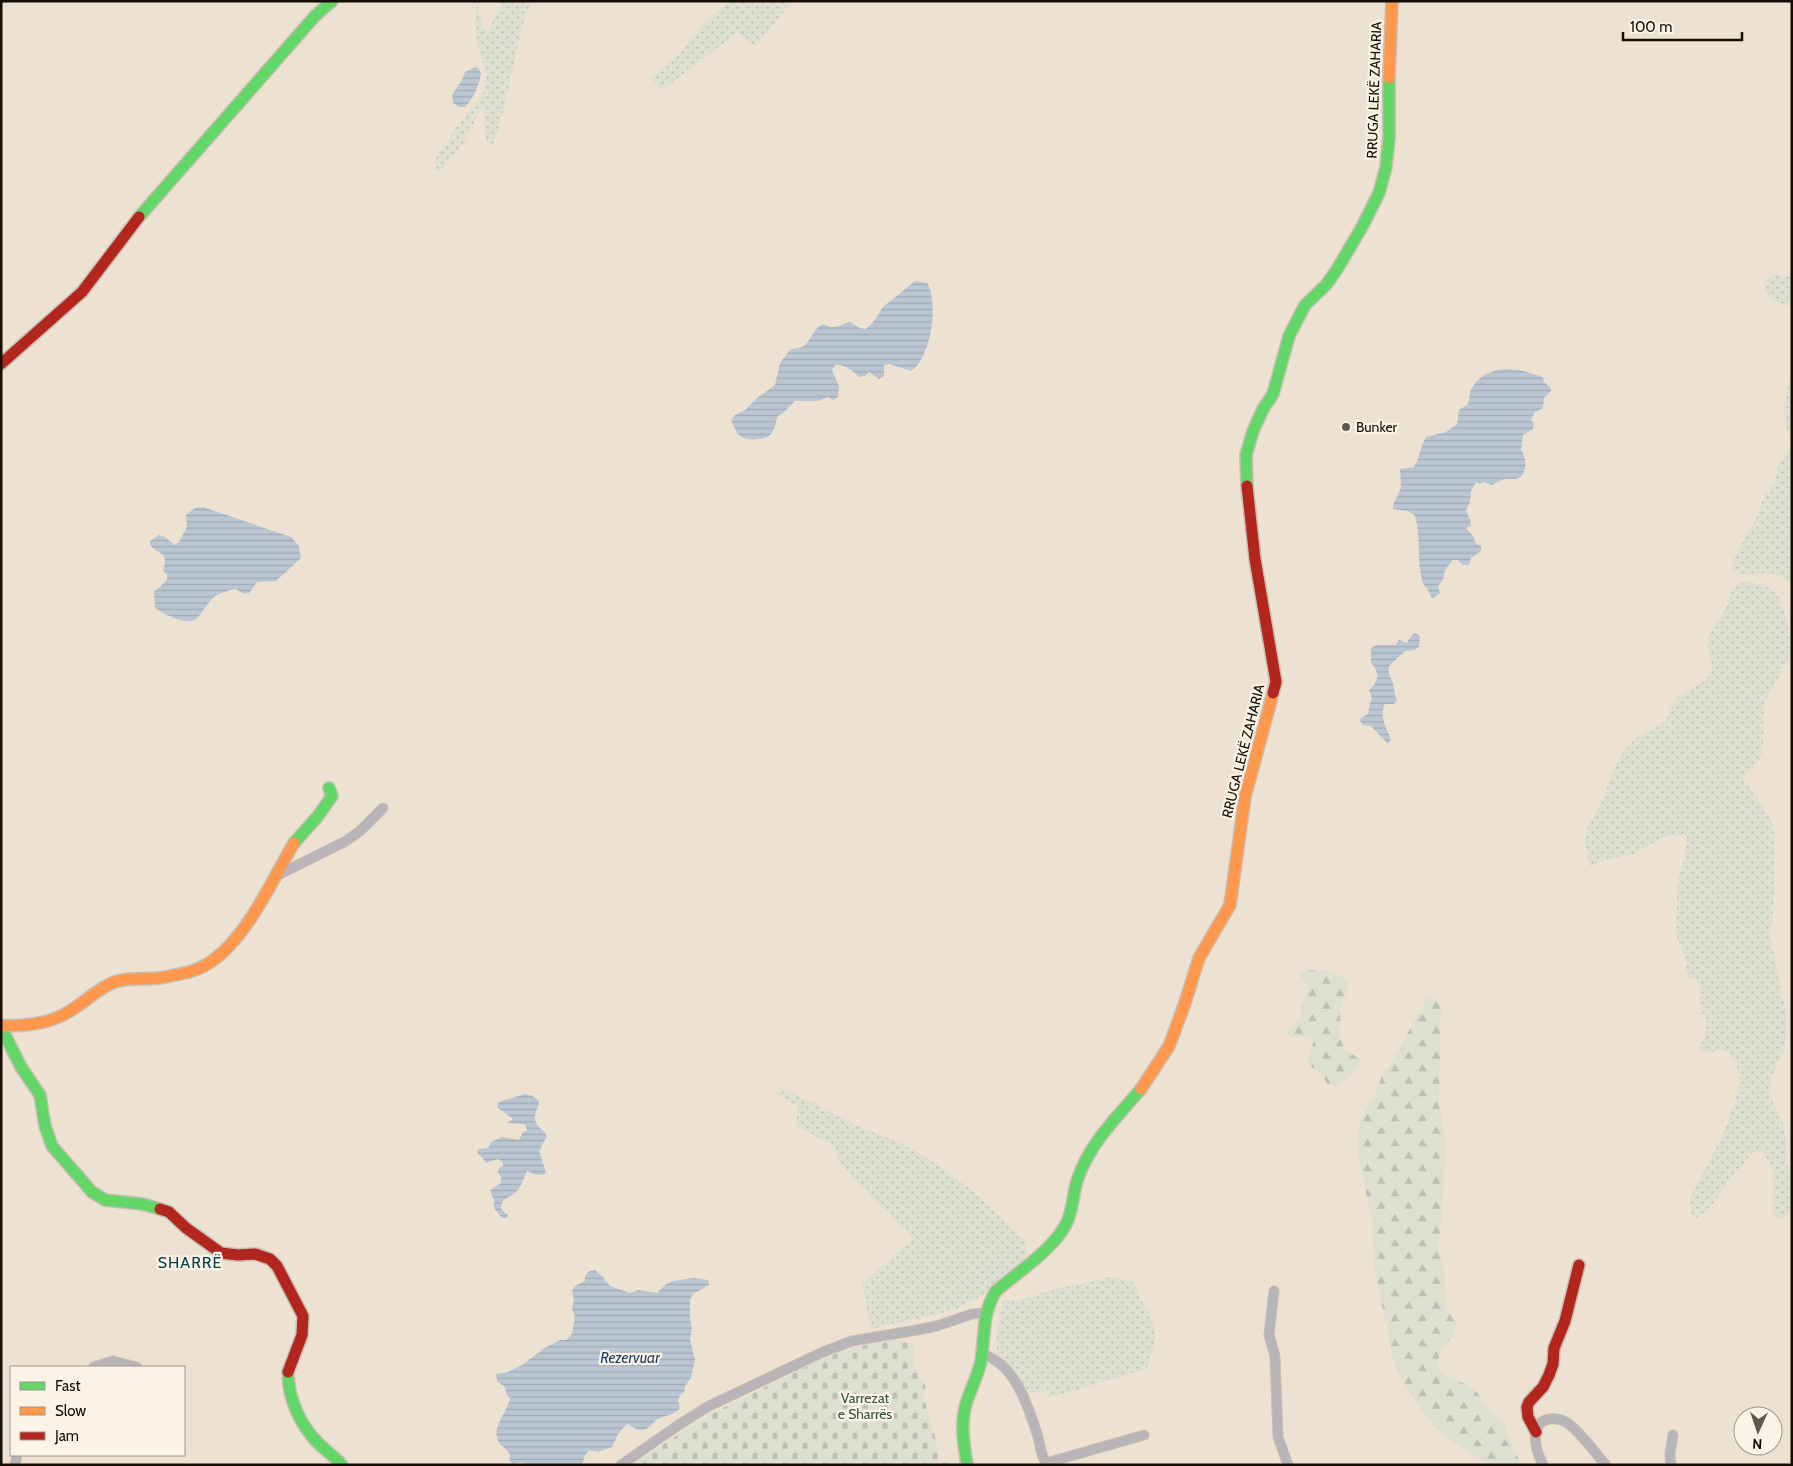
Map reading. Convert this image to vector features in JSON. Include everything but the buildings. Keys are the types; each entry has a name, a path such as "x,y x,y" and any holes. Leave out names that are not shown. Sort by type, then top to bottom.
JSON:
{"street":[{"path":"1,364 82,292 128,230 175,174 315,16 332,1"},
{"name":"RRUGA LEKË ZAHARIA","path":"967,1465 962,1420 982,1354 984,1313 990,1299 996,1291 1048,1246 1065,1228 1071,1214 1077,1180 1085,1161 1097,1140 1142,1087 1169,1046 1199,958 1230,905 1245,797 1276,682 1255,559 1247,486 1246,455 1253,431 1263,409 1273,394 1289,336 1297,319 1306,305 1326,285 1336,271 1379,193 1386,168 1389,138 1388,108 1392,1"},
{"path":"330,788 332,796 318,816 294,843 248,924 218,958 205,966 172,976 121,980 108,985 69,1012 53,1020 21,1026 1,1026 21,1067 40,1095 45,1126 52,1146 92,1192 105,1200 142,1204 169,1212 186,1228 221,1253 262,1255 270,1259 277,1266 303,1316 304,1323 302,1339 289,1365 286,1376 287,1384 307,1429 315,1440 342,1465"},
{"path":"275,877 346,841 360,832 383,808"},
{"path":"1536,1432 1528,1417 1526,1407 1543,1387 1549,1375 1553,1364 1554,1348 1565,1321 1579,1265"},
{"path":"1274,1291 1269,1335 1275,1356 1278,1437 1288,1465"},
{"path":"620,1465 709,1406 823,1352 852,1341 937,1326 972,1314 984,1313"},
{"path":"982,1354 998,1361 1014,1378 1029,1412 1046,1463 1144,1434"},
{"path":"97,1366 113,1361 133,1366"},
{"path":"1544,1465 1536,1445 1536,1432 1540,1424 1546,1420 1556,1418 1568,1423 1606,1465"},
{"path":"1671,1465 1670,1453 1673,1435"}],"green space":[{"path":"503,1 532,1 526,13 498,132 492,147 486,138 485,117 482,107 462,145 440,172 435,170 435,159 460,122 479,100 484,90 486,74 477,43 475,22 477,4 483,29 488,31"},
{"path":"731,1 792,1 756,47 737,33 668,86 663,89 658,87 651,78 659,69 674,60 706,20"},
{"path":"1774,274 1792,277 1792,307 1772,300 1765,292 1766,281"},
{"path":"1792,365 1792,443 1785,423 1784,407"},
{"path":"1792,443 1792,586 1780,576 1773,574 1737,575 1733,570 1733,559 1754,522 1764,496 1774,482 1778,466 1791,449"},
{"path":"1748,582 1764,586 1773,590 1778,595 1785,611 1790,641 1787,662 1771,690 1764,708 1763,748 1761,755 1758,762 1742,778 1762,804 1770,818 1775,834 1773,915 1770,937 1786,1013 1786,1034 1785,1047 1771,1078 1770,1090 1785,1132 1787,1165 1792,1181 1790,1210 1783,1219 1773,1214 1773,1171 1763,1151 1753,1152 1732,1176 1711,1206 1695,1219 1690,1210 1690,1199 1729,1120 1736,1096 1739,1076 1733,1059 1719,1049 1709,1054 1699,1051 1706,1026 1700,1006 1699,983 1698,979 1688,978 1685,957 1677,937 1676,926 1678,878 1685,856 1687,835 1663,838 1632,855 1609,859 1589,867 1586,833 1588,825 1601,803 1617,763 1626,748 1640,736 1664,722 1679,696 1699,684 1710,674 1712,666 1708,641 1711,631 1725,610 1732,589 1738,584"},
{"path":"1305,970 1330,971 1347,979 1349,985 1340,1010 1340,1038 1344,1048 1359,1059 1360,1064 1349,1078 1334,1086 1328,1085 1319,1071 1309,1066 1307,1062 1314,1040 1306,1037 1292,1037 1285,1032 1301,1018 1302,1001 1308,992 1308,986 1299,972"},
{"path":"1427,998 1437,999 1441,1009 1439,1106 1446,1141 1446,1152 1438,1249 1445,1271 1446,1304 1456,1323 1455,1334 1441,1351 1438,1360 1439,1371 1477,1392 1487,1408 1504,1424 1515,1452 1526,1465 1487,1465 1478,1457 1449,1439 1430,1421 1413,1398 1394,1362 1391,1350 1374,1265 1372,1221 1357,1141 1360,1120 1377,1090 1384,1069 1389,1067"},
{"path":"779,1087 867,1130 899,1142 926,1157 973,1191 1026,1242 1026,1258 994,1288 955,1310 871,1329 862,1284 913,1238 842,1166 832,1145 796,1126 798,1106 776,1094"},
{"path":"1109,1277 1132,1281 1140,1299 1149,1311 1155,1331 1155,1342 1148,1367 1049,1398 1046,1391 1024,1393 1013,1372 997,1353 996,1338 1003,1300 1019,1300 1058,1288"},
{"name":"Varrezat e Sharrës","path":"894,1340 915,1344 912,1358 926,1388 923,1394 936,1440 939,1462 963,1462 963,1465 631,1465 710,1414 814,1363 850,1348"}],"water":[{"path":"475,67 481,73 478,86 465,107 459,107 453,103 452,95 465,72"},
{"path":"915,281 927,283 931,292 932,303 931,330 924,355 918,365 911,371 889,364 884,365 884,376 879,379 869,372 865,376 859,377 842,365 835,365 832,370 839,386 838,397 833,400 828,397 818,401 795,401 778,416 773,431 767,437 750,439 739,435 731,420 775,385 780,363 790,350 802,347 817,328 824,324 834,327 850,322 866,329 883,307"},
{"path":"1506,369 1520,370 1543,377 1544,382 1550,387 1551,391 1544,398 1543,408 1535,412 1531,420 1534,424 1533,429 1523,435 1521,449 1525,459 1525,466 1522,476 1516,479 1504,479 1492,485 1476,482 1471,491 1470,502 1466,511 1471,526 1466,528 1474,537 1475,543 1481,546 1481,551 1471,558 1469,565 1463,565 1458,560 1453,560 1445,570 1443,580 1438,586 1440,593 1433,598 1422,580 1415,516 1408,511 1393,509 1401,488 1400,469 1414,467 1426,437 1446,432 1457,424 1459,410 1468,404 1471,390 1478,380 1491,372"},
{"path":"203,507 291,537 299,546 301,558 276,581 257,582 249,593 244,594 236,589 222,593 212,599 196,619 192,621 181,620 155,608 154,592 167,580 167,575 163,570 165,564 164,557 150,545 150,541 159,535 175,545 179,542 187,527 186,515 195,508"},
{"path":"1415,633 1420,636 1419,647 1414,650 1405,651 1389,666 1389,673 1397,700 1394,704 1385,704 1383,708 1384,722 1391,739 1388,744 1371,726 1363,725 1360,721 1361,718 1368,714 1372,698 1369,690 1374,685 1378,676 1371,663 1371,648 1376,645 1396,645 1399,640 1407,643"},
{"path":"525,1094 533,1096 539,1101 535,1121 547,1136 539,1151 546,1172 543,1175 527,1171 518,1190 502,1202 501,1209 508,1215 507,1218 502,1218 494,1208 494,1200 490,1190 501,1183 501,1177 498,1172 503,1163 498,1159 486,1163 477,1151 488,1148 491,1142 502,1137 519,1140 523,1132 527,1131 524,1124 507,1123 513,1119 498,1108 497,1105 499,1102"},
{"name":"Rezervuar","path":"595,1270 610,1286 630,1293 638,1290 657,1293 666,1284 673,1281 694,1278 708,1280 709,1285 693,1294 690,1300 692,1328 690,1339 695,1360 691,1378 678,1400 680,1408 673,1414 658,1419 644,1430 627,1424 618,1434 612,1447 598,1452 589,1450 585,1455 582,1465 529,1465 522,1462 512,1464 509,1453 499,1443 496,1433 510,1398 505,1387 497,1381 496,1374 508,1372 522,1365 543,1349 560,1340 566,1340 572,1334 575,1317 572,1309 574,1301 572,1291 575,1286 585,1281 587,1273"}],"traffic: fast":[{"path":"139,217 315,16 332,1"},
{"path":"1247,486 1246,455 1253,431 1263,409 1273,394 1289,336 1305,305 1326,285 1336,271 1362,227 1379,193 1386,167 1389,138 1389,78"},
{"path":"294,843 318,816 332,796 329,788"},
{"path":"1,1027 21,1067 40,1095 45,1126 52,1146 92,1192 105,1200 142,1204 160,1209"},
{"path":"967,1465 963,1435 964,1412 980,1367 986,1316 991,1299 996,1291 1034,1261 1059,1235 1068,1220 1083,1165 1105,1131 1141,1089"},
{"path":"288,1372 290,1392 296,1410 306,1428 318,1443 342,1465"}],"traffic: slow":[{"path":"1389,78 1392,1"},
{"path":"1141,1089 1169,1046 1199,958 1230,905 1245,797 1273,693"},
{"path":"1,1026 28,1025 54,1019 70,1011 108,985 120,980 160,978 189,972 207,964 223,952 251,918 294,843"}],"traffic: jam":[{"path":"1,364 82,292 139,217"},
{"path":"1247,486 1255,559 1276,682 1273,693"},
{"path":"160,1209 169,1212 186,1228 221,1253 255,1254 270,1259 277,1266 303,1316 302,1335 288,1372"},
{"path":"1536,1432 1528,1417 1527,1407 1529,1402 1543,1387 1549,1375 1553,1364 1554,1348 1565,1321 1579,1265"}],"place":[{"name":"Bunker","path":"1346,427"}],"district":[{"name":"SHARRË","path":"190,1262"}]}
